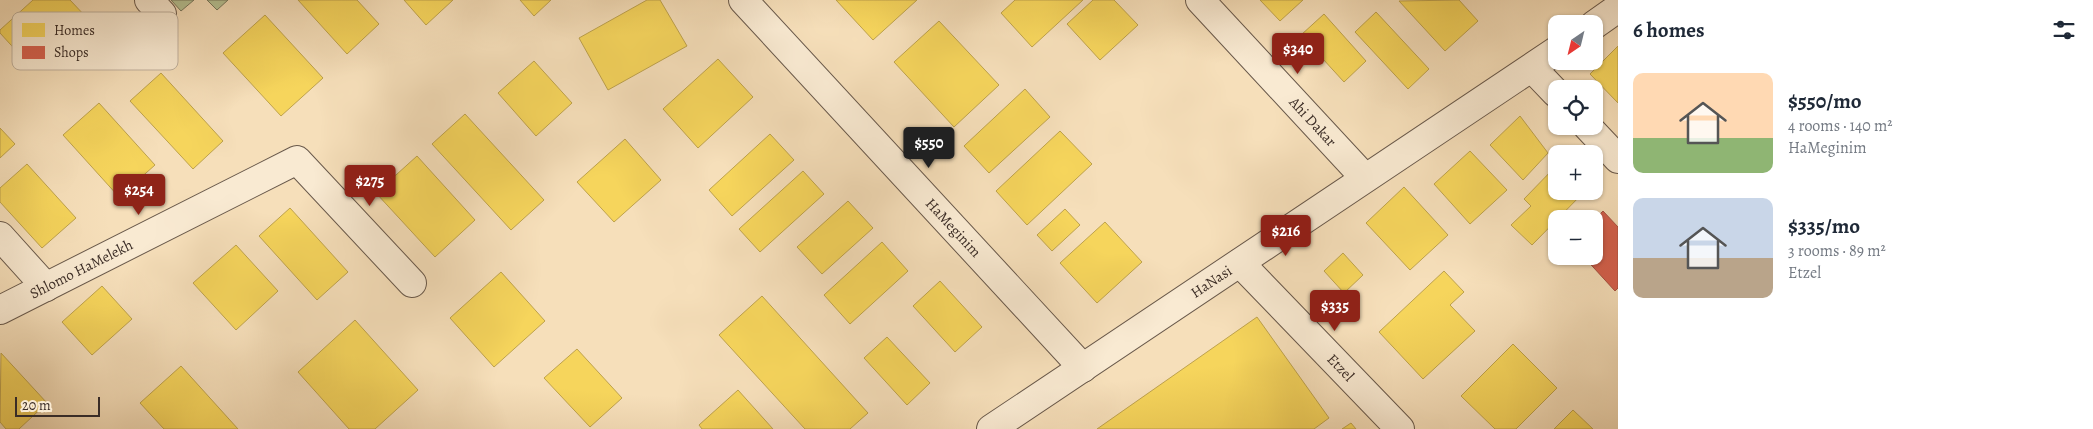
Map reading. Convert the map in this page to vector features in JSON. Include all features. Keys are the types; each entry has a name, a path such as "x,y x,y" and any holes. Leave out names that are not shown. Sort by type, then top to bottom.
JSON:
{"street":[{"name":"HaMeginim","path":"743,0 1083,368"},
{"name":"Ahi Dakar","path":"1200,0 1365,178"},
{"path":"1603,19 1618,8"},
{"name":"HaNasi","path":"991,429 1548,57"},
{"path":"1532,68 1548,85"},
{"path":"1595,135 1618,159"},
{"name":"Shlomo HaMelekh","path":"0,310 297,160 412,283"},
{"path":"0,236 46,287"},
{"name":"Etzel","path":"1240,263 1400,429"}],"green space":[{"path":"171,0 194,0 181,11"},
{"path":"207,0 228,0 217,10"}],"building: Homes":[{"path":"33,0 70,0 81,12 20,12"},
{"path":"298,0 357,0 379,24 347,54"},
{"path":"404,0 453,0 426,25"},
{"path":"520,0 551,0 534,16"},
{"path":"647,0 660,0 687,46 608,90 579,38"},
{"path":"836,0 917,0 873,40"},
{"path":"1015,0 1083,0 1032,47 1001,13"},
{"path":"1093,0 1114,0 1138,25 1100,60 1067,24"},
{"path":"1260,0 1303,0 1280,21"},
{"path":"1459,0 1478,21 1445,51 1399,1"},
{"path":"1376,12 1429,69 1408,89 1355,32"},
{"path":"1324,14 1366,61 1344,82 1301,35"},
{"path":"265,15 323,78 281,116 223,53"},
{"path":"12,19 12,46 0,33 0,30"},
{"path":"939,21 999,85 954,127 894,62"},
{"path":"1618,46 1618,103 1603,87 1603,80 1596,80 1590,74 1594,70 1603,70 1603,61"},
{"path":"718,59 753,97 698,148 663,109"},
{"path":"534,61 572,103 536,136 498,93"},
{"path":"161,73 223,141 193,169 130,101"},
{"path":"1025,89 1050,117 989,173 964,146"},
{"path":"99,103 155,165 119,197 63,135"},
{"path":"465,114 544,200 511,230 432,144"},
{"path":"1520,116 1548,153 1523,180 1490,145"},
{"path":"0,128 15,144 0,158"},
{"path":"1060,131 1092,164 1027,225 996,191"},
{"path":"770,134 794,160 732,216 709,190"},
{"path":"625,139 661,180 614,222 577,182"},
{"path":"1470,151 1507,190 1470,224 1434,184"},
{"path":"417,156 475,220 435,257 376,193"},
{"path":"27,164 76,218 42,248 0,202 0,188"},
{"path":"803,171 824,194 760,252 739,229"},
{"path":"1548,174 1548,200 1576,200 1566,210 1548,210 1548,229 1532,245 1511,225 1531,206 1524,199"},
{"path":"1404,187 1448,235 1410,270 1366,223"},
{"path":"848,201 873,228 822,274 797,247"},
{"path":"290,208 348,272 317,300 259,236"},
{"path":"1065,209 1080,225 1052,251 1037,235"},
{"path":"1105,222 1142,262 1097,303 1060,263"},
{"path":"882,242 908,271 850,324 824,295"},
{"path":"236,245 278,291 236,330 193,283"},
{"path":"1343,253 1363,275 1344,293 1324,271"},
{"path":"1444,271 1464,292 1450,305 1475,331 1423,379 1379,332"},
{"path":"501,272 545,321 494,367 450,318"},
{"path":"940,281 982,327 955,352 913,306"},
{"path":"102,286 132,319 92,355 62,322"},
{"path":"762,296 868,413 850,429 805,429 719,335"},
{"path":"1257,317 1329,418 1314,429 1097,429"},
{"path":"355,320 418,390 375,429 349,429 298,372"},
{"path":"887,337 930,383 907,405 864,358"},
{"path":"1513,344 1557,388 1516,429 1495,429 1461,396"},
{"path":"577,349 622,398 590,427 544,378"},
{"path":"1,353 47,403 19,429 6,429 0,422"},
{"path":"181,366 238,429 164,429 140,403"},
{"path":"738,390 773,429 702,429 699,425"},
{"path":"1573,410 1593,429 1554,429"},
{"path":"1351,423 1356,429 1342,429"}],"building: Shops":[{"path":"1603,211 1618,227 1618,288 1615,291 1591,265 1603,265"}]}
